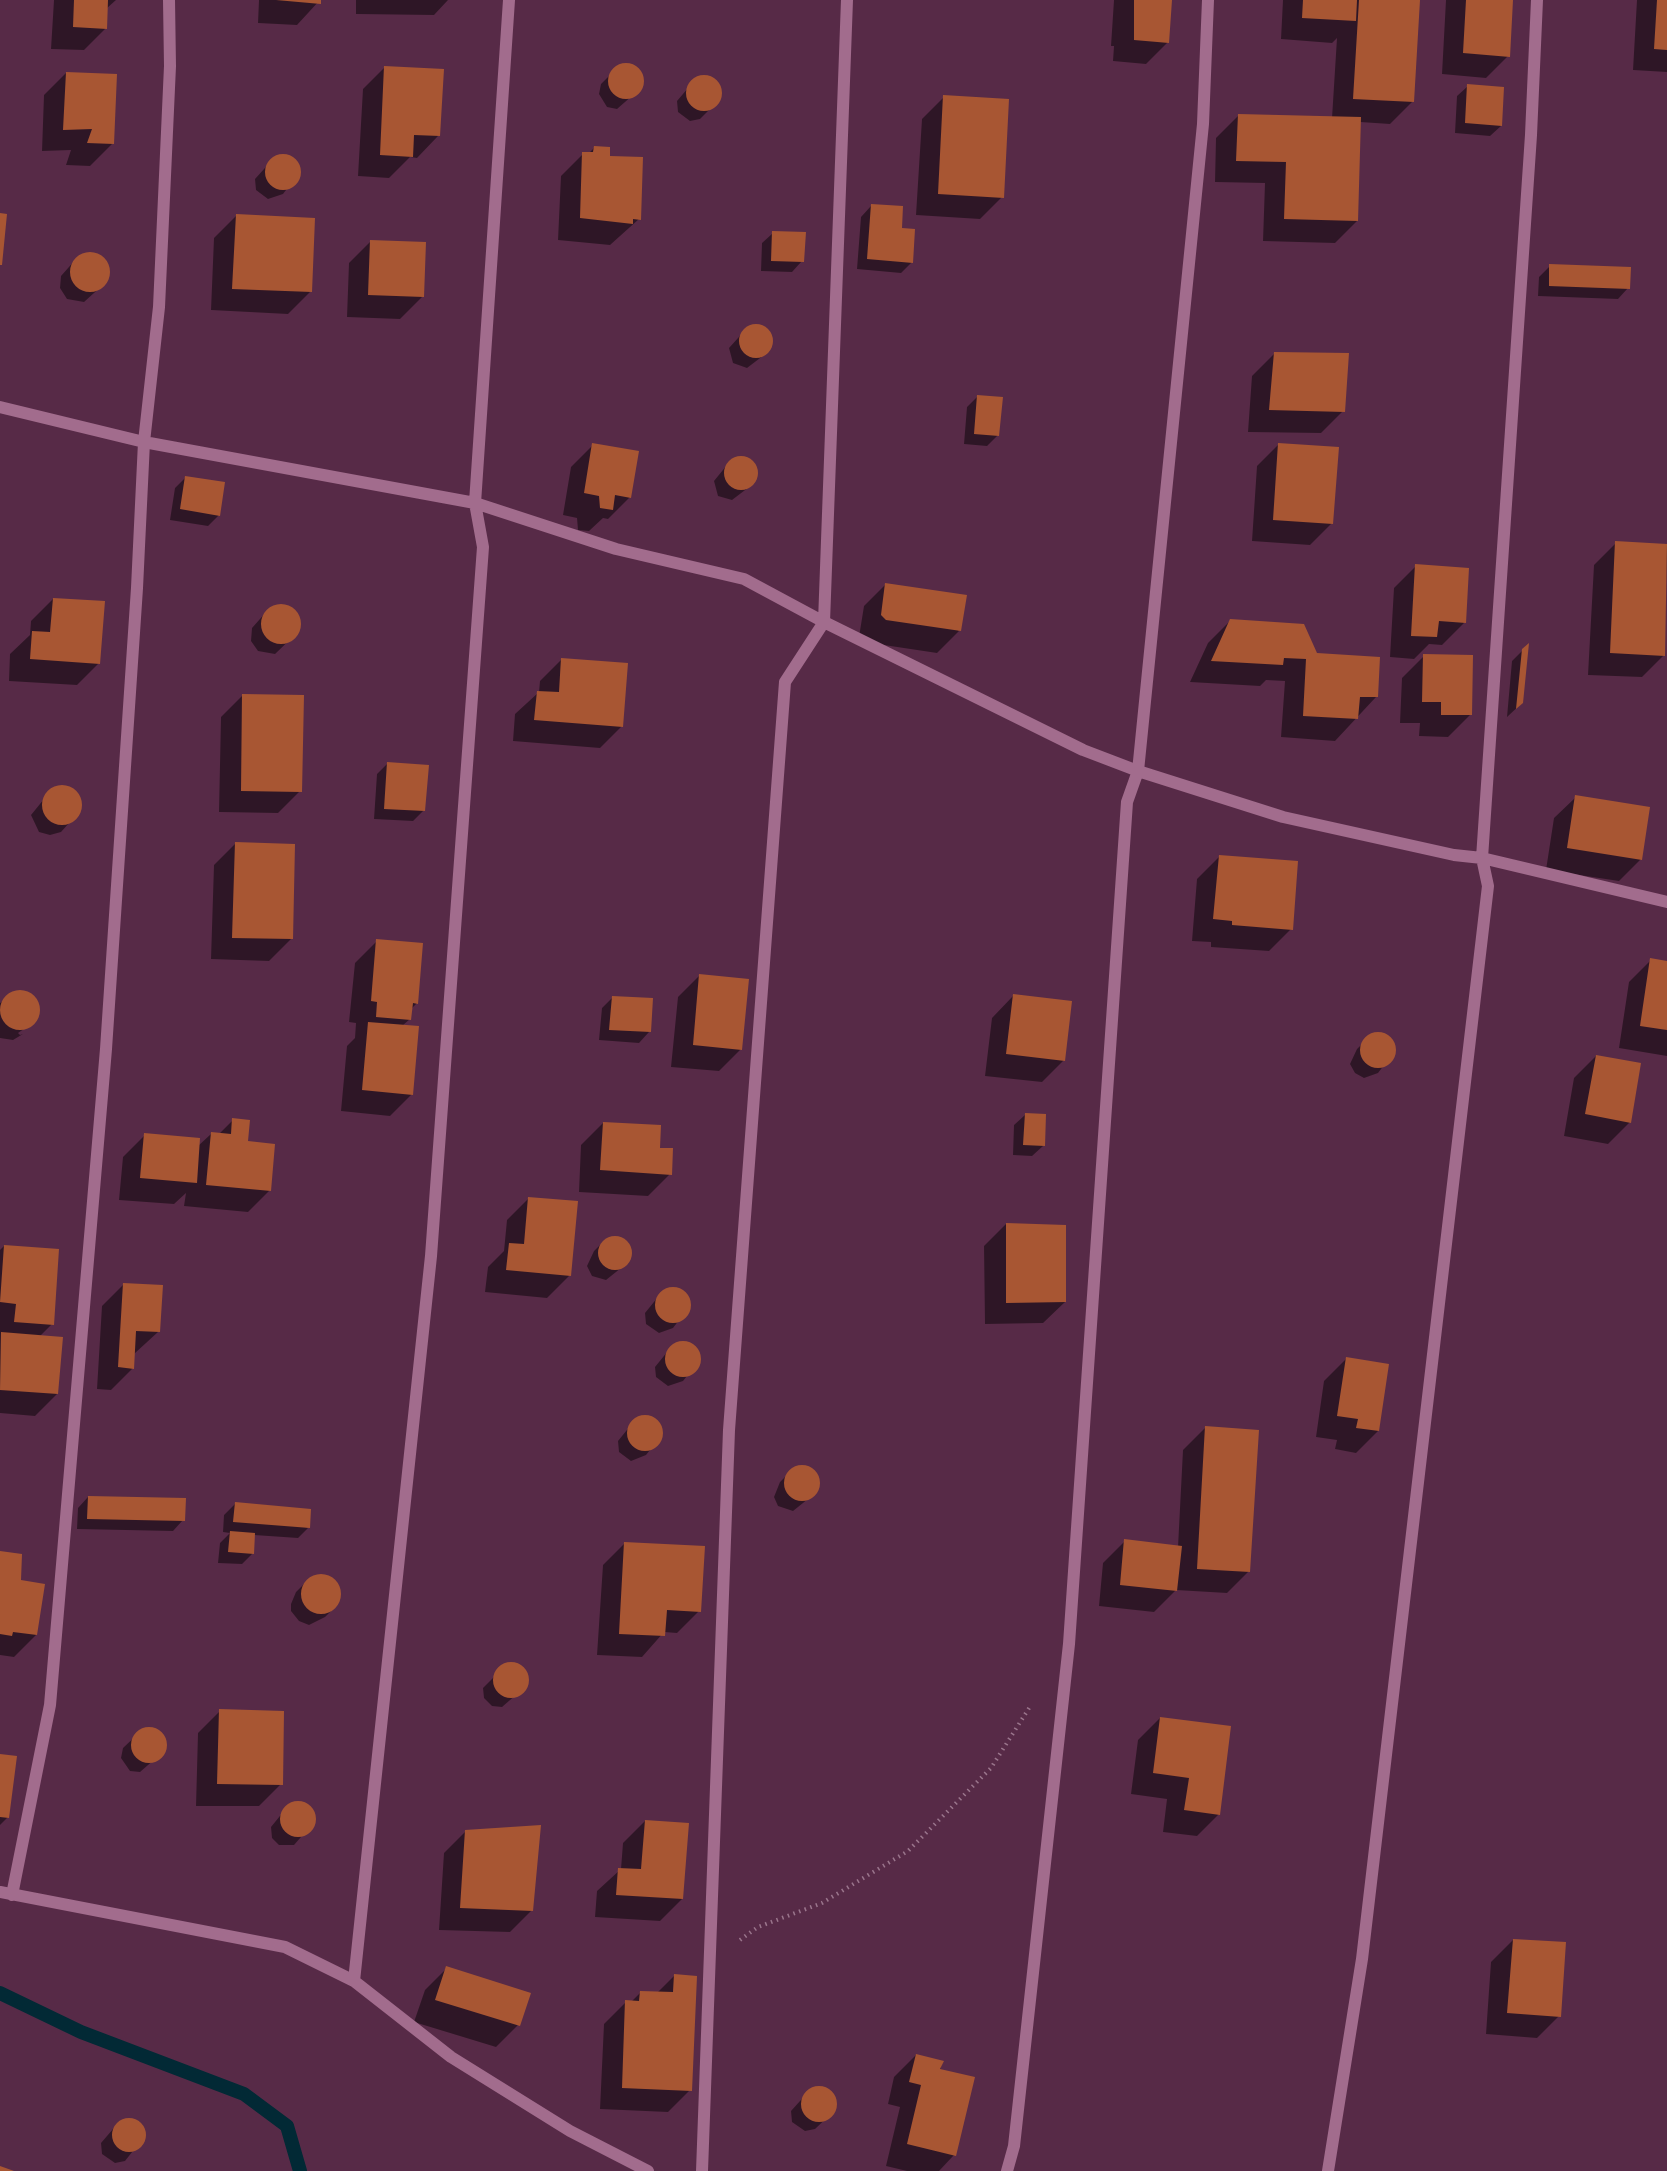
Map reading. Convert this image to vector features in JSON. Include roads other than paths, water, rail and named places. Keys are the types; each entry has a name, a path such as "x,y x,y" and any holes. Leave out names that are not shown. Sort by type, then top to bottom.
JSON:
{"street":[{"path":"168,0 170,66 159,307 144,442 137,588 107,1038 50,1705 6,1894 285,1947 354,1981 451,2057 570,2131 648,2171"},
{"path":"354,1981 431,1256 483,547 476,503 509,0"},
{"path":"702,2171 729,1430 785,682 824,622 848,0"},
{"path":"1007,2171 1014,2146 1070,1644 1127,802 1138,771 1203,123 1208,0"},
{"path":"1328,2171 1362,1959 1486,909 1488,886 1482,858 1531,135 1538,0"},
{"path":"0,407 144,442 476,503 616,549 744,579 824,622 1083,750 1138,771 1283,817 1482,858 1667,902"}],"waterway":[{"path":"0,1993 81,2032 244,2094 287,2126 300,2171"}]}
